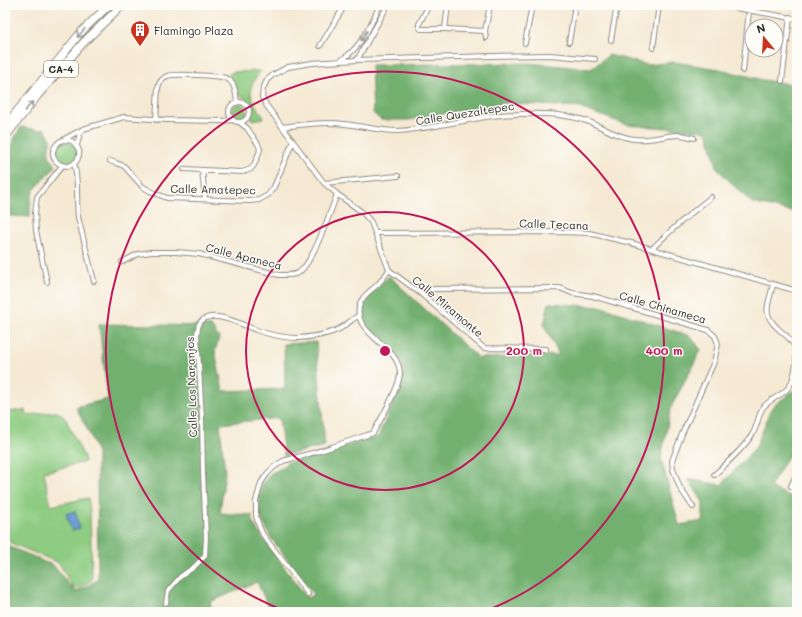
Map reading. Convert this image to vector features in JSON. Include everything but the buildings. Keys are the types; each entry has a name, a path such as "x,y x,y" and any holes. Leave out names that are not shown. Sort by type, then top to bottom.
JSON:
{"highway":[{"name":"CA-4","path":"5,126 82,31 109,5"},
{"name":"CA-4","path":"5,137 41,91 83,43 122,5"}],"street":[{"path":"320,46 345,5"},
{"path":"340,61 363,39 380,5"},
{"path":"357,60 388,5"},
{"path":"429,5 419,24 422,30 445,29 485,31"},
{"path":"445,29 448,5"},
{"path":"486,38 485,31 490,5"},
{"path":"525,43 532,5"},
{"path":"569,42 575,5"},
{"path":"611,40 617,5"},
{"path":"653,48 659,5"},
{"path":"720,5 797,19"},
{"path":"743,71 749,10"},
{"path":"782,81 790,17"},
{"path":"308,594 263,535 259,526 256,516 256,501 261,483 274,467 283,461 323,450 373,433 383,415 399,378 400,372 395,358 363,325 359,315 359,307 365,294 378,284 389,270 371,222 362,212 324,183 266,105 262,97 262,89 273,75 288,67 312,63 357,60 537,55 595,59"},
{"path":"156,120 159,83 167,76 218,76 227,79 233,85 237,103"},
{"path":"221,121 227,116 229,109 233,104 242,103 247,106 249,112 247,128"},
{"path":"229,109 230,116 233,120"},
{"path":"239,122 245,120 248,114"},
{"name":"Calle Quezaltepec","path":"282,127 299,124 331,123 393,131 411,130 502,115 554,114 576,118 621,136 635,139 647,140 680,135 694,138"},
{"path":"61,165 54,158 53,150 57,144 83,130 124,117 156,120 233,120 239,122 247,128 260,149 251,169 242,172 184,168"},
{"path":"47,282 36,231 35,213 37,197 61,165 72,164 77,160 79,150 77,145 80,133 83,130"},
{"path":"63,140 71,141 77,145"},
{"name":"Calle Amatepec","path":"110,161 124,166 146,189 167,198 259,200 268,195 274,187 293,140"},
{"path":"72,164 77,173 78,217 94,281"},
{"path":"202,170 205,199"},
{"path":"324,183 398,176"},
{"name":"Calle Apaneca","path":"122,262 138,254 152,252 176,252 199,254 279,275 298,273 309,259 321,236 337,194"},
{"path":"652,249 667,234 711,197"},
{"name":"Calle Tecana","path":"376,233 589,233 631,243 797,291"},
{"name":"Calle Miramonte","path":"389,270 420,293 484,348 546,349"},
{"path":"714,475 740,451 752,435 762,409 768,402 788,388 792,378 796,364 795,347 791,340 771,322 768,316 767,308 773,285"},
{"name":"Calle Chinameca","path":"420,293 431,290 560,288 572,293 593,296 708,330 715,336 718,344 714,362 682,434 672,461 673,469 680,488 693,508"},
{"name":"Calle Los Naranjos","path":"166,603 168,590 180,577 194,567 204,556 206,538 202,419 197,333 200,323 206,318 218,316 260,332 298,338 312,337 340,328 359,315"},
{"path":"791,486 797,473"}],"green space":[{"path":"609,55 648,65 674,62 719,69 763,80 797,85 797,213 752,203 718,170 707,131 628,125 576,107 504,103 408,120 381,120 373,113 371,65 529,63 591,69"},
{"path":"261,71 252,84 251,94 264,118 252,120 249,103 238,93 235,83 228,75 233,72"},
{"path":"239,104 246,109 247,112 242,119 239,120 232,115 231,112 236,105"},
{"path":"21,127 40,130 44,128 51,139 49,155 56,166 34,190 31,200 30,217 9,216 5,210 5,156"},
{"path":"66,142 70,143 76,149 76,157 70,163 66,164 62,163 56,157 55,153 56,149 62,143"},
{"path":"389,276 478,358 559,355 544,325 549,303 602,307 690,336 701,350 671,407 661,458 679,525 703,521 703,502 688,479 721,485 756,447 772,407 797,388 797,449 790,453 770,487 796,499 797,497 797,612 271,612 257,582 210,602 213,612 5,612 5,543 12,548 53,565 75,592 98,580 97,453 76,407 108,399 99,324 211,326 219,338 215,351 223,391 285,389 284,344 316,342 325,446 284,456 279,418 220,424 225,473 220,513 252,515 253,523 262,537 307,598 312,596 313,594 271,538 258,512 260,505 259,496 263,483 271,473 280,469 286,463 378,437 404,371 399,357 366,325 362,318 361,310 367,297"},
{"path":"25,410 26,415 55,412 59,413 65,418 84,457 85,462 44,472 51,506 88,498 90,512 92,580 74,590 59,563 11,543 5,538 5,412"}],"water":[{"path":"75,511 80,528 72,531 66,514"}],"place":[{"name":"Flamingo Plaza","path":"140,47"}]}
